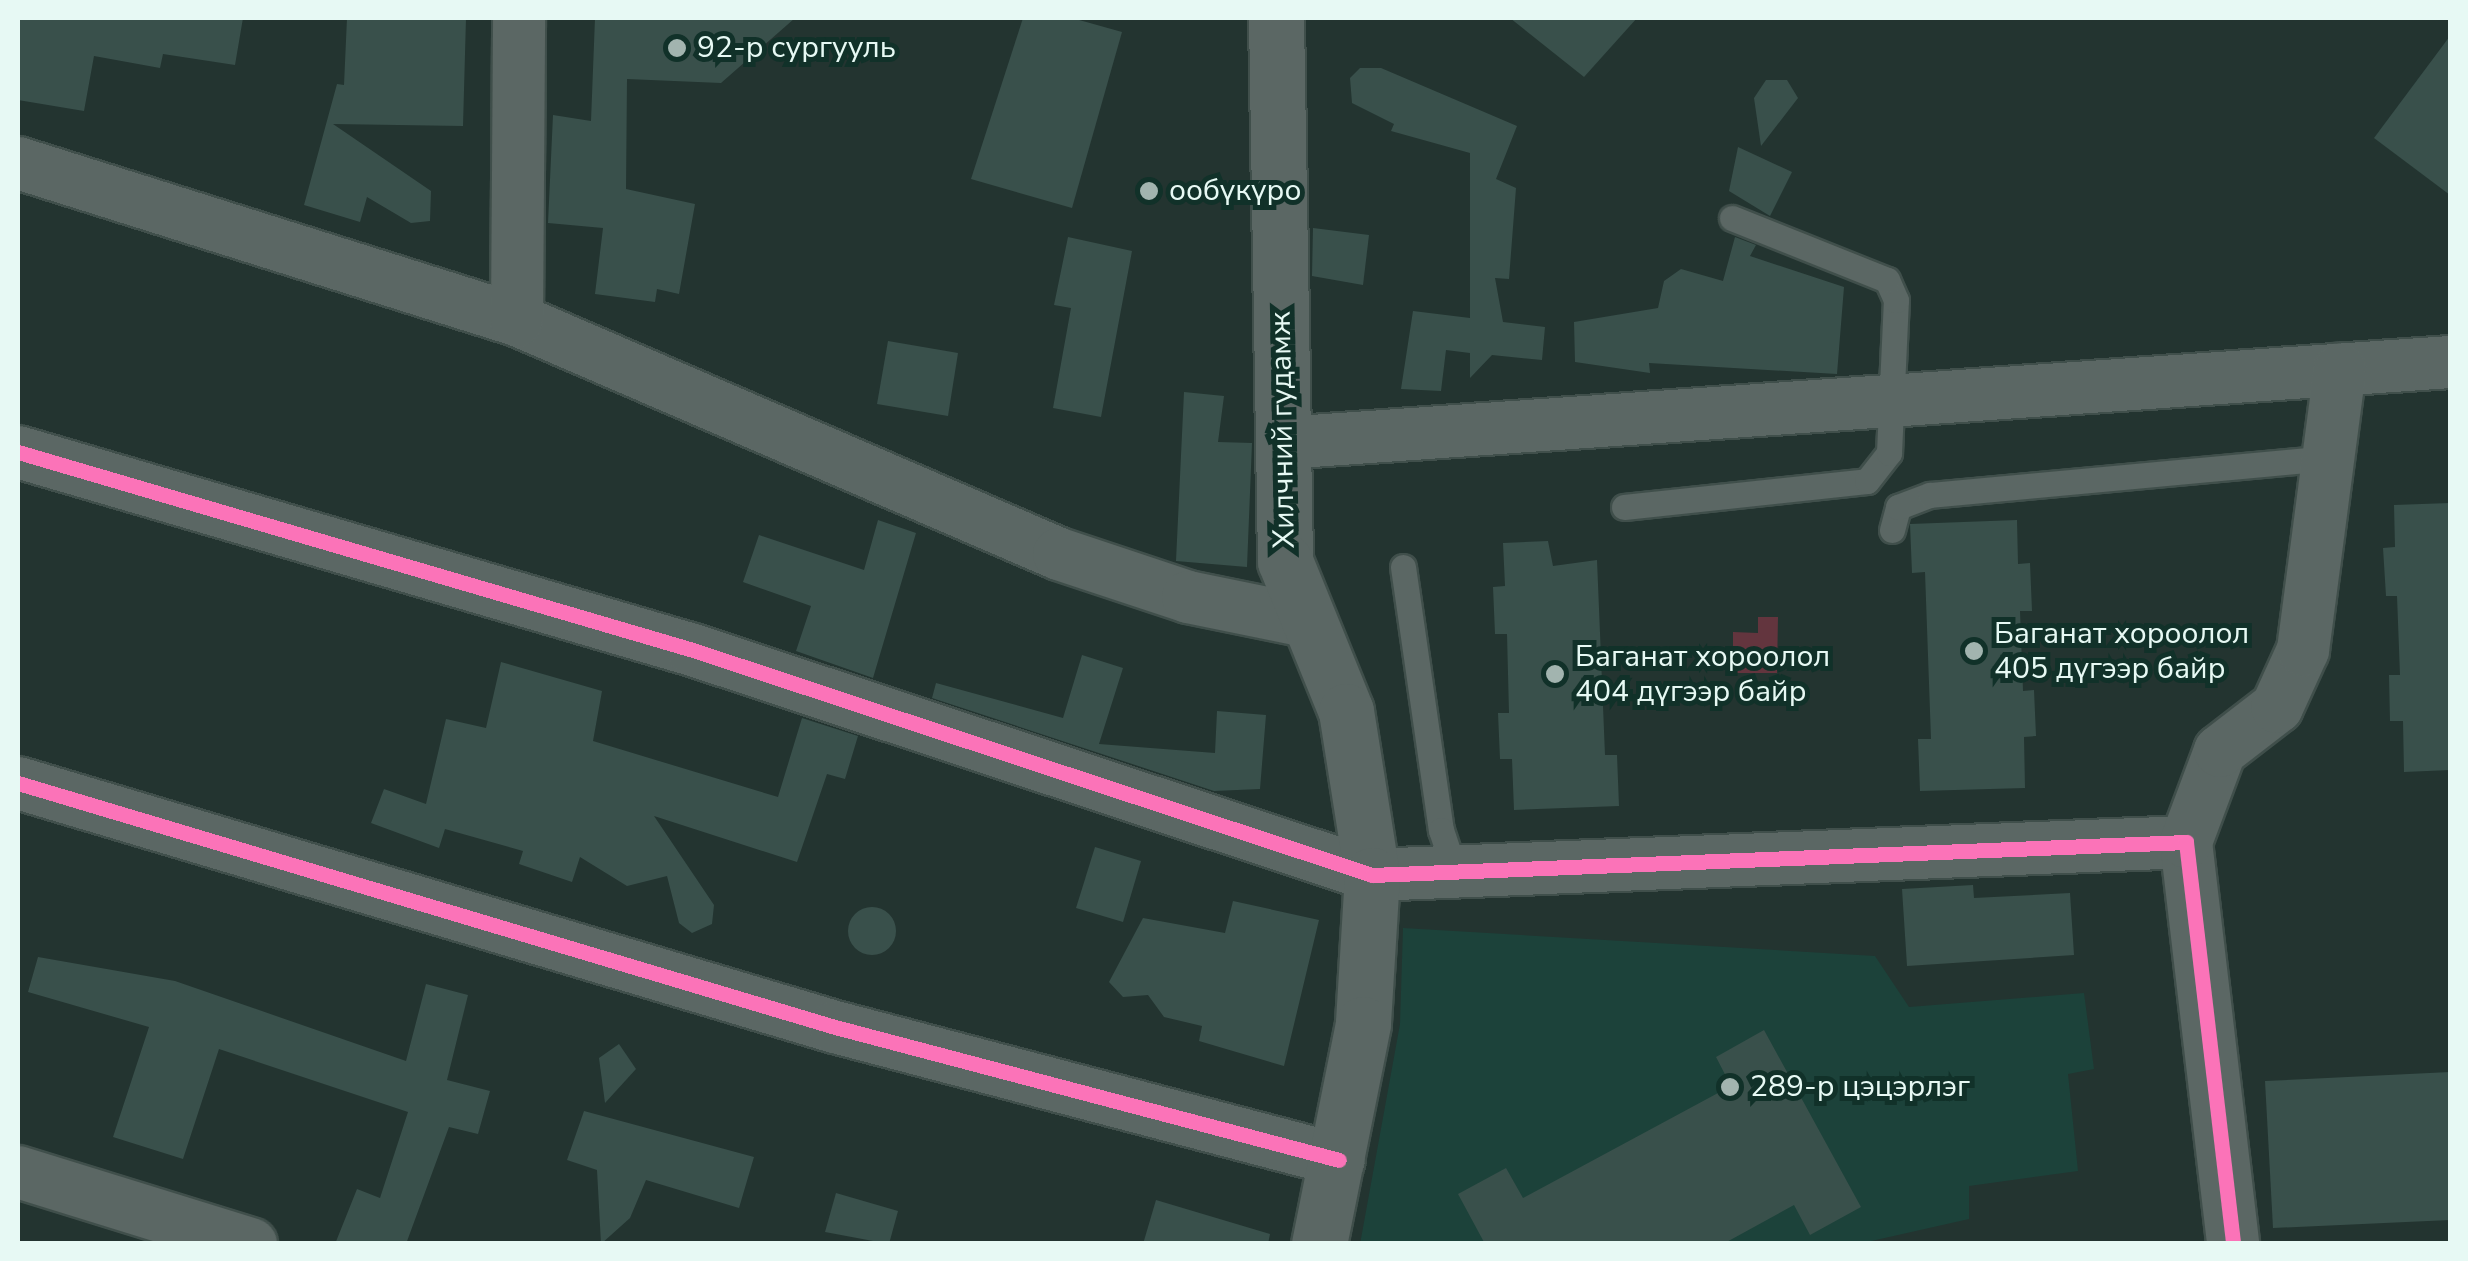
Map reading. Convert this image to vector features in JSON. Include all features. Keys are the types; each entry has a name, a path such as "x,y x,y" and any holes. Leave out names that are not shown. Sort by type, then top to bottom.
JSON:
{"main road":[{"name":"Хилчний гудамж","path":"1276,18 1285,561 1306,622 1346,711 1372,875 1370,974 1339,1160 1319,1244"}],"street":[{"path":"517,320 519,18"},
{"path":"18,163 517,320 1059,554 1188,597 1306,622"},
{"path":"1283,444 2450,362"},
{"path":"2233,1244 2186,842 2220,751 2277,707 2303,650 2340,370"},
{"path":"18,452 712,656 1372,875 1456,878 2186,842"},
{"path":"18,784 853,1032 1339,1160"},
{"path":"18,1172 250,1244"}],"lane":[{"path":"1624,507 1867,481 1889,454 1896,300 1888,280 1732,218"},
{"path":"1892,530 1898,506 1930,495 2328,458"},
{"path":"1403,568 1441,830 1456,878"}],"shaded area":[{"path":"1758,617 1778,617 1777,673 1733,673 1733,632 1758,633"},
{"name":"289-р цэцэрлэг","path":"1403,928 1875,956 1909,1007 2084,993 2094,1069 2068,1074 2078,1171 1969,1186 1969,1219 1858,1244 1360,1244 1400,1024"}],"building":[{"path":"18,18 243,18 235,65 163,54 160,68 94,56 84,111 18,100"},
{"path":"347,18 466,18 463,126 333,124 431,191 430,221 411,223 367,197 360,222 304,205 337,84 344,85"},
{"path":"595,18 795,18 721,83 627,79 626,189 695,204 679,294 657,289 655,302 595,294 603,228 548,223 553,115 591,121"},
{"path":"1023,18 1072,18 1122,32 1072,208 971,179"},
{"path":"1510,18 1637,18 1584,77"},
{"path":"2450,36 2450,195 2374,138"},
{"path":"1360,68 1381,68 1517,126 1496,179 1516,188 1509,279 1495,278 1503,322 1545,327 1542,360 1492,355 1470,378 1470,353 1446,350 1441,391 1401,389 1413,311 1470,318 1470,153 1391,131 1394,124 1352,103 1350,78"},
{"path":"1766,80 1787,80 1798,98 1761,146 1754,98"},
{"path":"1738,147 1792,172 1770,216 1729,191"},
{"path":"1313,228 1369,235 1363,285 1312,276"},
{"path":"1068,237 1132,251 1101,417 1053,408 1071,308 1054,305"},
{"path":"1735,237 1756,245 1750,256 1844,287 1837,374 1649,363 1650,373 1575,362 1574,322 1658,308 1664,281 1681,269 1723,281"},
{"path":"888,341 958,353 948,416 877,404"},
{"path":"1184,392 1224,396 1218,442 1252,443 1247,567 1176,561"},
{"path":"2450,503 2450,770 2404,772 2403,721 2390,721 2389,675 2400,675 2397,596 2386,596 2383,548 2395,547 2394,505"},
{"path":"878,520 916,533 873,678 796,651 811,606 743,582 759,535 864,570"},
{"name":"Баганат хороолол 405 дүгээр байр","path":"2017,520 2018,564 2030,563 2032,611 2020,611 2023,691 2034,690 2036,736 2024,737 2025,788 1920,791 1918,739 1931,739 1925,572 1912,573 1910,524"},
{"name":"Баганат хороолол 404 дүгээр байр","path":"1548,541 1553,566 1597,560 1605,755 1617,755 1619,806 1514,810 1512,759 1500,759 1498,713 1509,713 1507,634 1495,634 1493,587 1505,586 1503,543"},
{"path":"1082,655 1123,668 1099,744 1215,753 1217,711 1266,715 1260,789 1214,791 932,698 936,683 1063,718"},
{"path":"501,662 602,691 593,741 778,797 802,718 858,736 845,779 827,774 797,862 654,816 714,905 712,924 692,933 679,923 667,876 627,886 580,857 572,882 519,864 523,851 445,829 439,848 371,823 384,789 426,804 446,719 486,728"},
{"path":"1095,847 1141,861 1123,922 1076,908"},
{"path":"1973,885 1974,898 2070,893 2074,955 1907,966 1902,889"},
{"path":"1233,901 1319,920 1284,1066 1199,1041 1202,1026 1164,1017 1148,995 1123,997 1109,982 1143,918 1225,933"},
{"path":"872,907 889,914 896,931 889,948 872,955 855,948 848,931 855,914"},
{"path":"38,957 175,981 406,1061 426,984 468,995 447,1080 490,1091 478,1134 449,1127 406,1244 335,1244 357,1189 380,1198 408,1112 219,1049 183,1159 113,1137 149,1027 28,992"},
{"path":"1764,1030 1861,1207 1810,1235 1794,1205 1723,1244 1485,1244 1458,1194 1506,1168 1523,1198 1731,1086 1716,1057"},
{"path":"619,1044 636,1069 605,1103 599,1058"},
{"path":"2450,1072 2450,1220 2273,1228 2265,1081"},
{"path":"584,1111 754,1157 739,1208 646,1180 630,1218 601,1244 597,1170 567,1160"},
{"path":"836,1193 898,1211 889,1244 825,1232"},
{"path":"1156,1200 1270,1234 1268,1244 1143,1244"}],"cycle path":[{"path":"18,452 693,650 1372,875 2186,842 2233,1244"},
{"path":"18,783 835,1027 1339,1160"}],"place":[{"name":"92-р сургууль","path":"677,48"},
{"name":"ообүкүро","path":"1149,191"},
{"name":"Баганат хороолол 405 дүгээр байр","path":"1974,651"},
{"name":"Баганат хороолол 404 дүгээр байр","path":"1555,674"},
{"name":"289-р цэцэрлэг","path":"1730,1087"}]}
